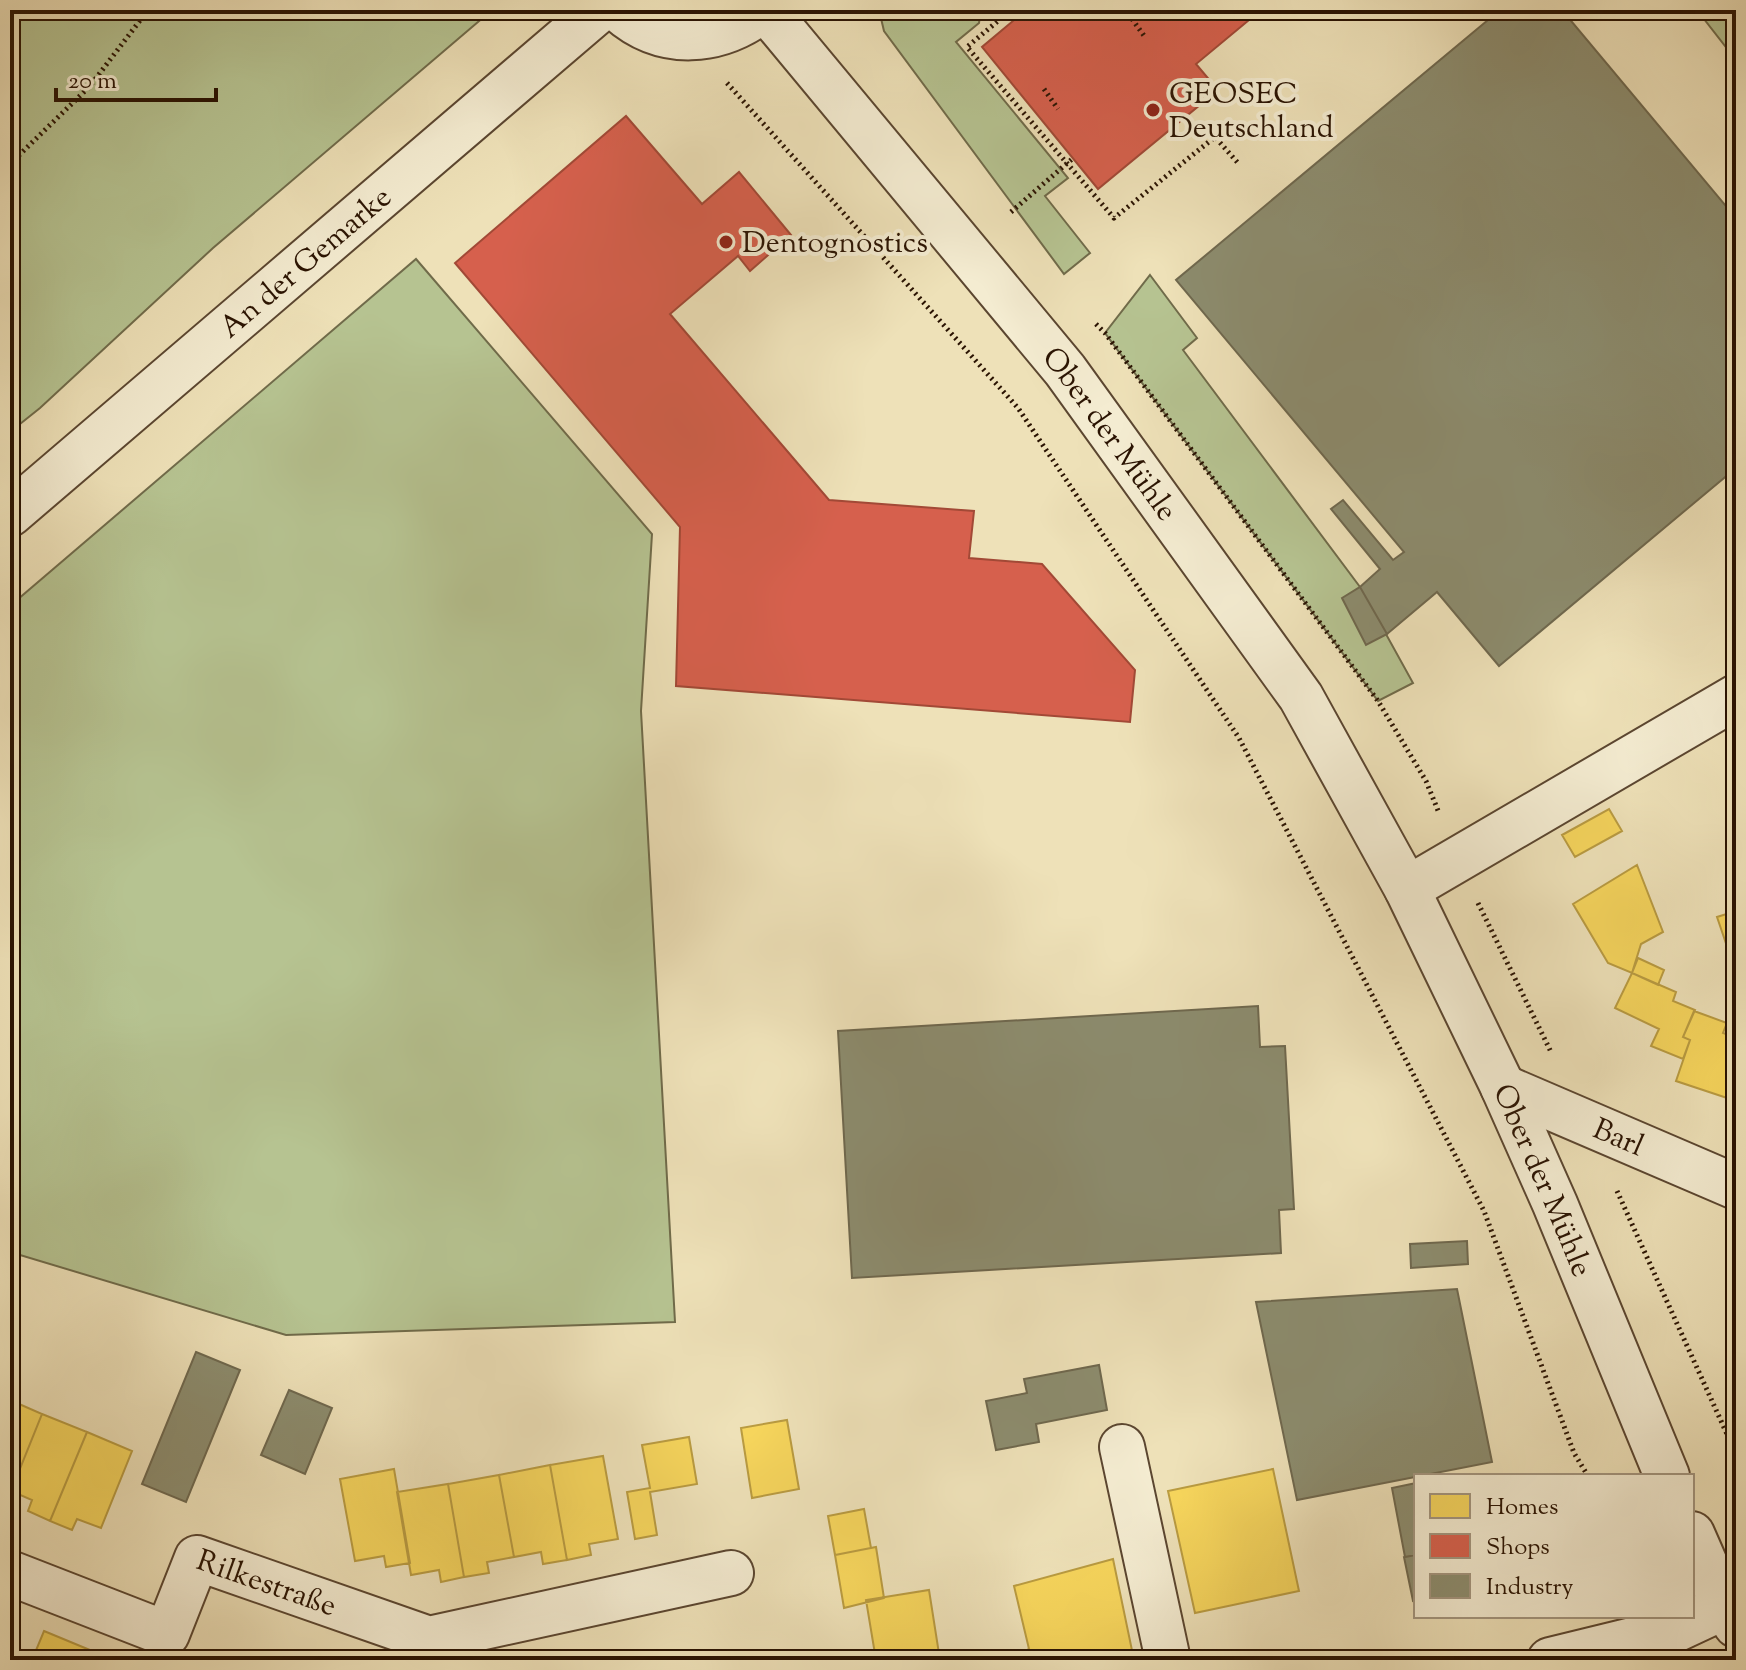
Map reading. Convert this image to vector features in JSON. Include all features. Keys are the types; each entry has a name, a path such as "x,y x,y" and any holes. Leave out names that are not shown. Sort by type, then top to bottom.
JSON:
{"street":[{"name":"An der Gemarke","path":"10,514 599,10"},
{"path":"619,10 630,20 665,35 694,37 730,32 765,10"},
{"name":"Ober der Mühle","path":"765,10 1035,334 1301,697 1407,889 1503,1087 1666,1474"},
{"path":"1407,889 1736,697"},
{"name":"Barl","path":"1503,1087 1730,1172"},
{"path":"1122,1447 1168,1660"},
{"path":"1550,1660 1730,1616 1694,1538"},
{"name":"Rilkestraße","path":"10,1573 167,1634 197,1558 429,1639 491,1644 731,1573"}],"path":[{"path":"10,164 90,86 148,10"},
{"path":"1011,10 967,47 1114,218 1215,137 1238,163"},
{"path":"1132,19 1145,37"},
{"path":"726,82 1018,408 1239,738 1484,1211 1574,1453 1587,1474"},
{"path":"1044,89 1058,109"},
{"path":"1011,212 1072,159"}],"green space":[{"path":"10,10 492,10 213,248 10,432"},
{"path":"879,10 981,10 979,23 956,42 1068,178 1045,196 1090,253 1064,274 884,31"},
{"path":"1697,10 1736,10 1736,60"},
{"path":"416,259 652,534 641,711 675,1322 286,1335 10,1252 10,606"},
{"path":"1150,275 1197,338 1183,350 1360,587 1413,683 1378,701 1105,333"}],"building: Homes":[{"path":"1609,809 1622,831 1575,857 1562,835"},
{"path":"1637,865 1663,932 1641,944 1632,973 1608,963 1573,904"},
{"path":"1736,911 1736,970 1735,970 1717,917"},
{"path":"1638,958 1664,970 1658,985 1632,973"},
{"path":"1632,973 1676,992 1673,1001 1695,1010 1683,1037 1690,1040 1683,1059 1651,1046 1659,1029 1615,1008"},
{"path":"1694,1011 1727,1023 1723,1033 1736,1038 1736,1075 1727,1098 1676,1081 1690,1040 1683,1037"},
{"path":"10,1400 42,1414 11,1491 10,1491"},
{"path":"42,1414 87,1432 50,1521 28,1511 32,1500 11,1491"},
{"path":"787,1420 799,1489 752,1498 741,1428"},
{"path":"87,1432 132,1451 101,1528 77,1519 72,1530 50,1521"},
{"path":"689,1437 697,1484 650,1492 657,1535 635,1539 627,1492 650,1488 642,1445"},
{"path":"603,1456 618,1539 589,1544 591,1555 567,1560 550,1465"},
{"path":"550,1465 567,1560 543,1564 541,1552 514,1557 499,1475"},
{"path":"394,1469 410,1563 386,1567 384,1556 355,1561 340,1479"},
{"path":"1273,1469 1299,1591 1195,1613 1168,1491"},
{"path":"499,1475 514,1557 487,1562 489,1573 464,1577 448,1484"},
{"path":"448,1484 464,1577 441,1582 439,1570 411,1575 397,1492"},
{"path":"864,1509 871,1548 835,1555 828,1516"},
{"path":"876,1547 884,1598 844,1608 835,1555"},
{"path":"1113,1559 1134,1660 1035,1660 1029,1649 1014,1586"},
{"path":"929,1590 940,1660 876,1660 866,1600"},
{"path":"44,1631 114,1660 32,1660"},
{"path":"1029,1649 1035,1660 1010,1660"}],"building: Shops":[{"path":"1026,10 1261,10 1196,64 1218,90 1098,189 982,47"},
{"path":"626,116 702,204 739,172 791,235 750,271 738,256 670,314 829,500 974,511 969,558 1042,564 1135,670 1130,722 676,686 680,527 455,263"}],"building: Industry":[{"path":"1500,10 1562,10 1736,218 1736,468 1499,666 1437,592 1387,634 1360,587 1380,569 1331,509 1343,500 1393,560 1404,552 1176,280"},
{"path":"1360,587 1387,634 1366,645 1342,598"},
{"path":"1258,1006 1260,1047 1285,1046 1294,1209 1279,1210 1281,1253 852,1278 838,1031"},
{"path":"1467,1241 1468,1264 1411,1268 1410,1244"},
{"path":"1457,1289 1492,1462 1430,1474 1414,1474 1414,1477 1297,1500 1256,1302"},
{"path":"196,1352 240,1370 186,1502 142,1484"},
{"path":"1099,1365 1107,1410 1036,1424 1039,1442 996,1450 986,1401 1027,1393 1024,1379"},
{"path":"289,1390 332,1408 305,1474 261,1455"},
{"path":"1414,1483 1414,1555 1405,1557 1392,1488"},
{"path":"1414,1555 1413,1601 1404,1557"}],"place":[{"name":"GEOSEC Deutschland","path":"1153,110"},
{"name":"Dentognostics","path":"726,242"}]}
